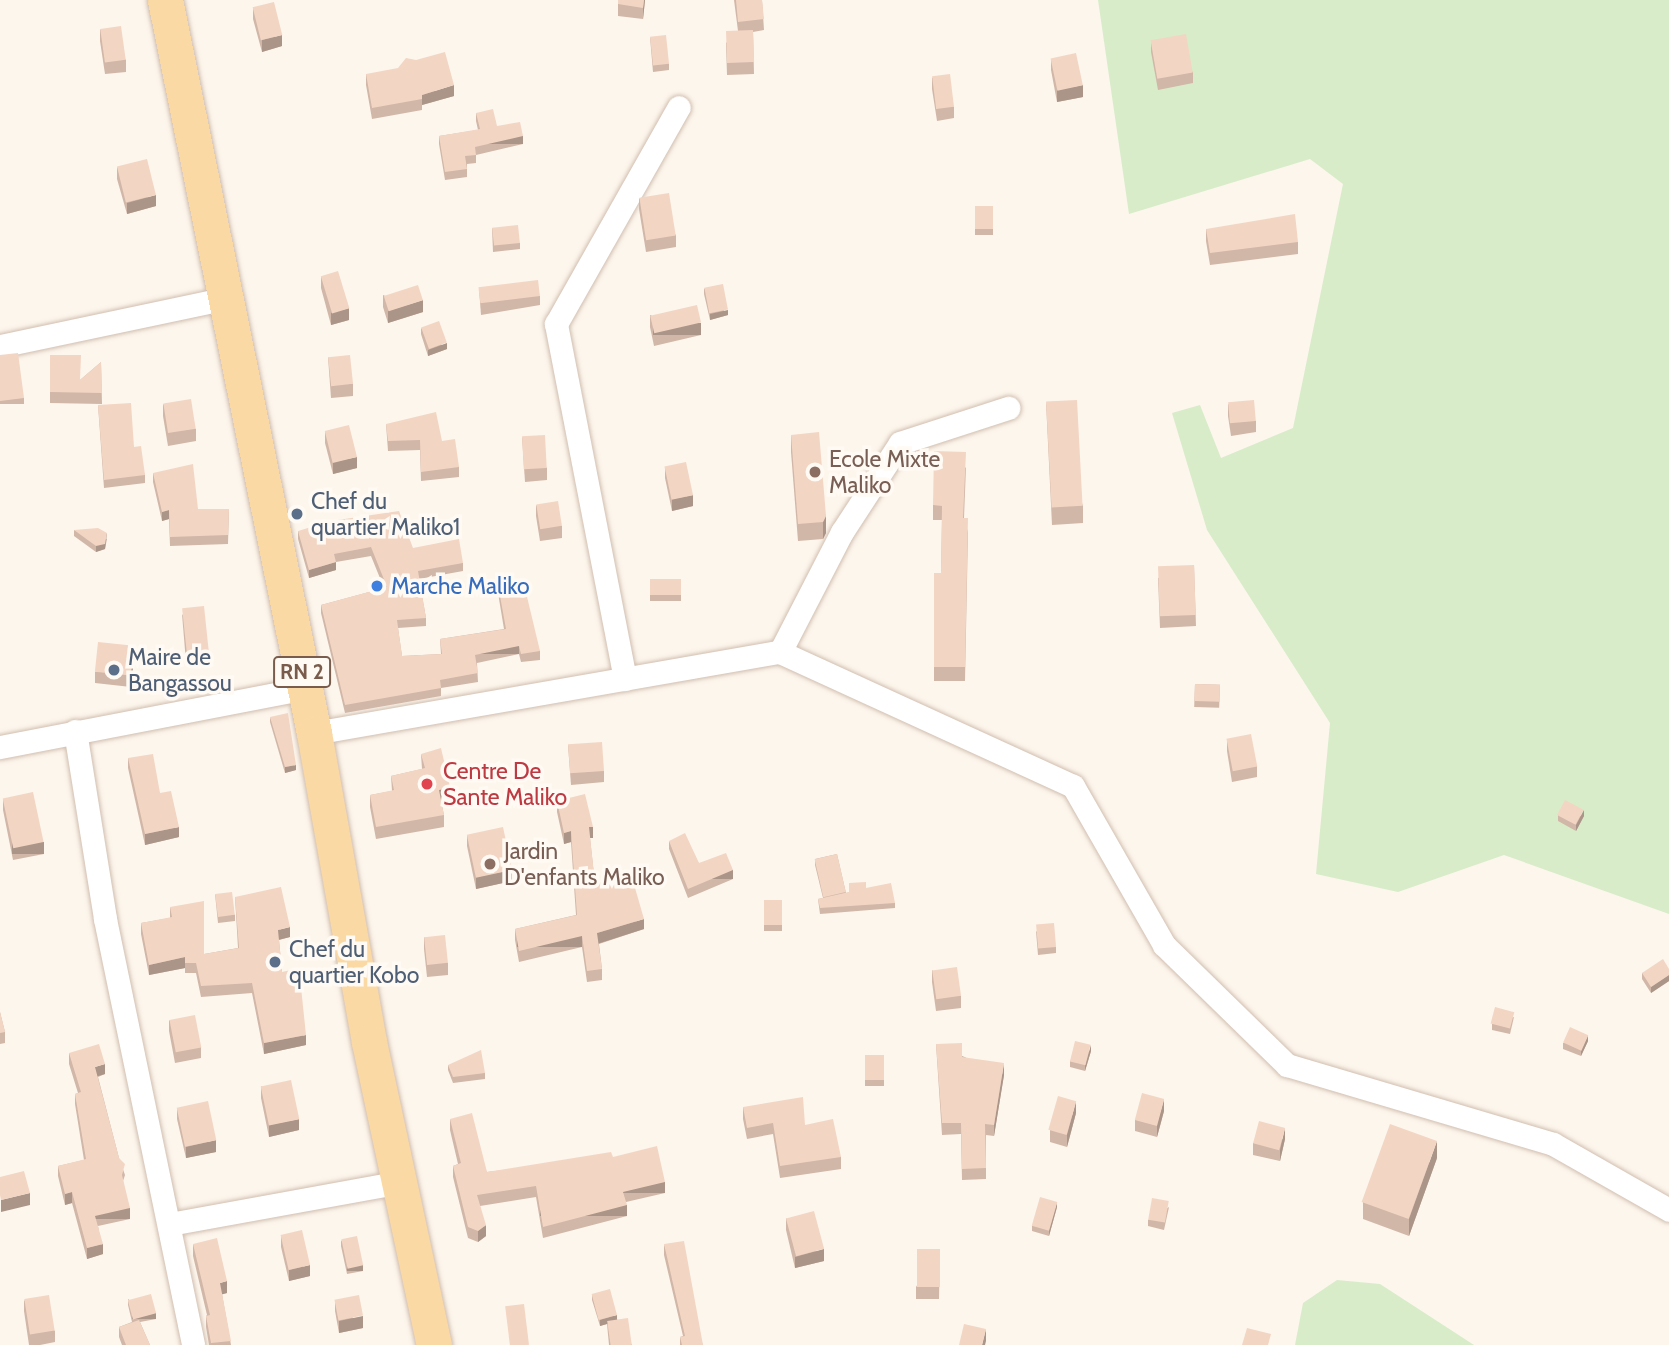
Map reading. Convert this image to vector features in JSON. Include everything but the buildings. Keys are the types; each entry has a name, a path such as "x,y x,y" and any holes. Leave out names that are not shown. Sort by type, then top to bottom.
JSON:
{"main road":[{"name":"RN 2","path":"165,0 223,299 314,733 369,1042 434,1345"}],"street":[{"path":"625,679 556,324 679,107"},
{"path":"0,346 223,299"},
{"path":"780,652 842,532 900,443 1009,408"},
{"path":"314,733 780,652 1073,786 1164,946 1287,1065 1553,1144 1669,1210"},
{"path":"0,747 305,688"},
{"path":"75,731 105,919 193,1345"},
{"path":"170,1224 401,1182"}],"green space":[{"path":"1098,0 1669,0 1669,914 1504,855 1398,892 1316,874 1330,723 1207,530 1172,413 1200,405 1221,458 1293,428 1343,184 1310,159 1129,214"},
{"path":"1337,1280 1380,1284 1474,1345 1295,1345 1303,1303"}],"place":[{"name":"Ecole Mixte Maliko","path":"815,472"},
{"name":"Chef du quartier Maliko1","path":"297,514"},
{"name":"Marche Maliko","path":"377,586"},
{"name":"Maire de Bangassou","path":"114,670"},
{"name":"Centre De Sante Maliko","path":"427,784"},
{"name":"Jardin D'enfants Maliko","path":"490,864"},
{"name":"Chef du quartier Kobo","path":"275,962"}]}
